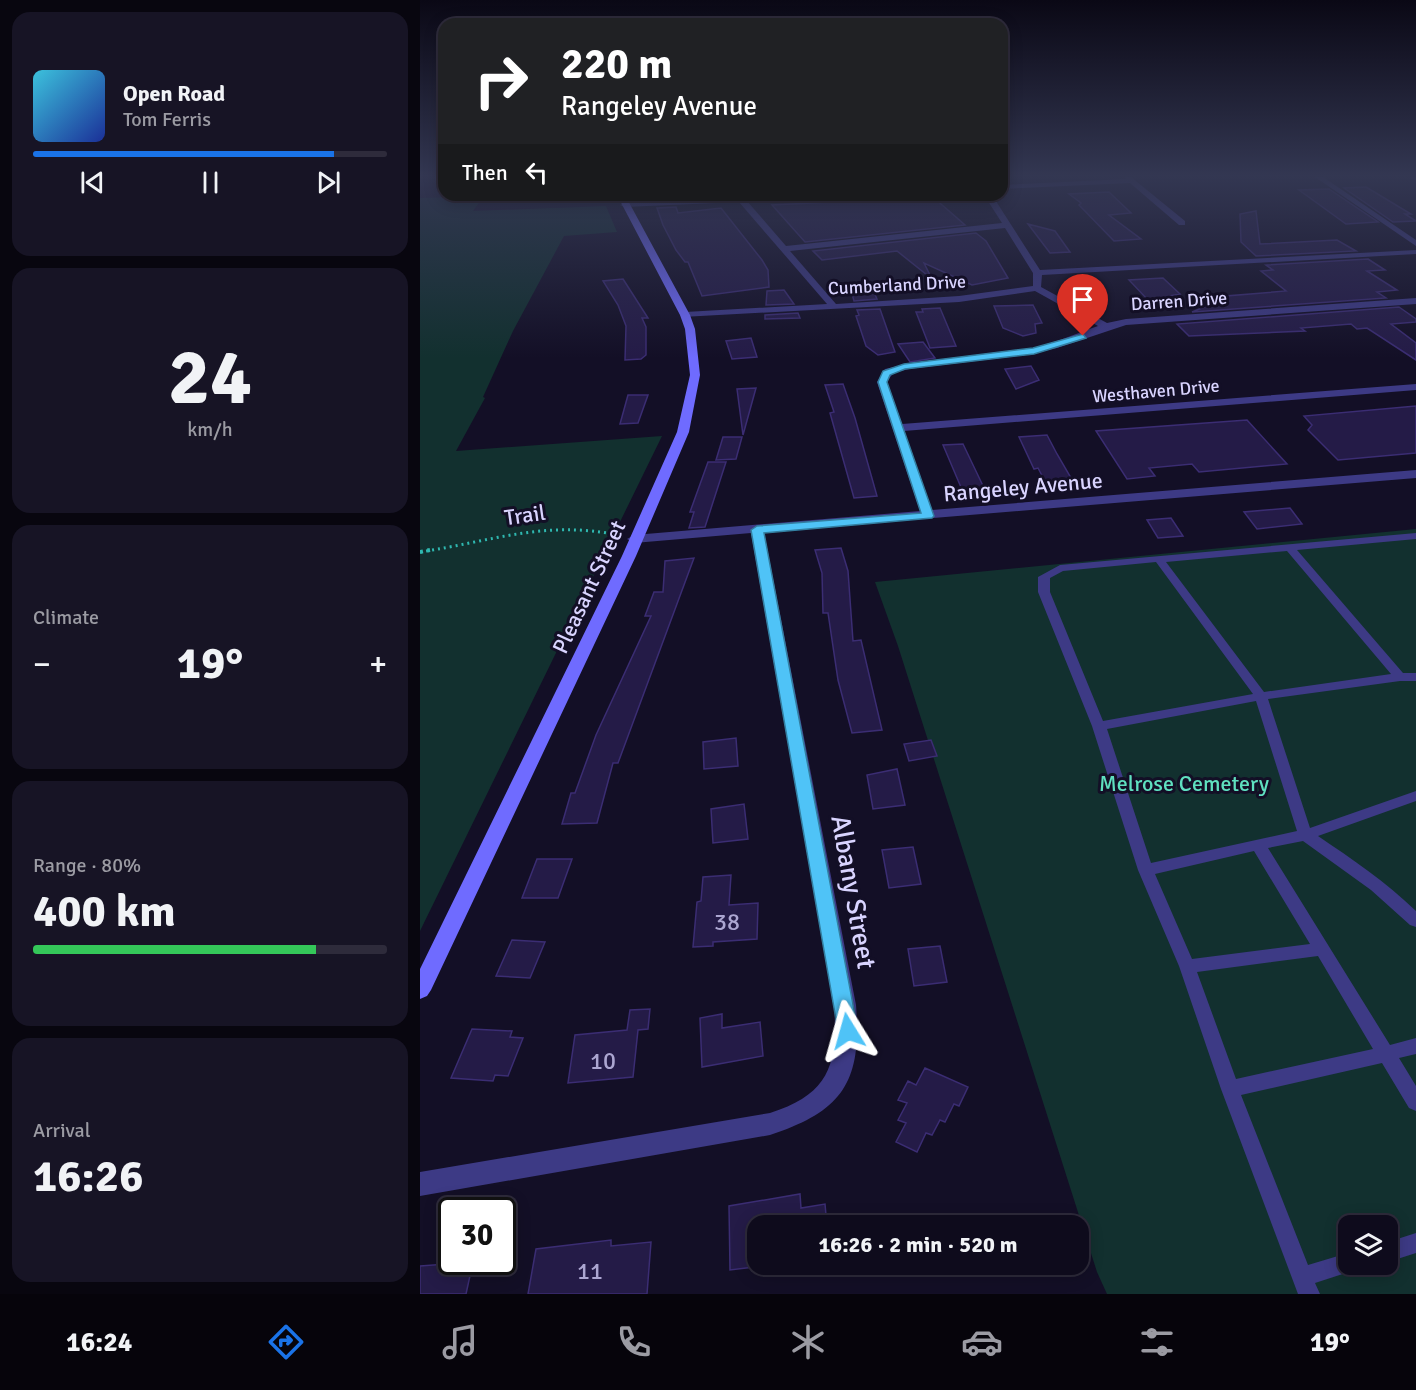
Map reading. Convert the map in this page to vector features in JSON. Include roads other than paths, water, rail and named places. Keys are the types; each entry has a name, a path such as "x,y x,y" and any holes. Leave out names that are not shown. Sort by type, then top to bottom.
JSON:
{"main road":[{"name":"Pleasant Street","path":"420,990 629,556 634,539 662,485 683,432 695,375 690,329 685,315 643,237"}],"street":[{"path":"774,237 833,306"},
{"path":"784,249 892,237"},
{"path":"1015,237 1037,273 1039,285 1036,288 1105,326"},
{"path":"1037,273 1416,252"},
{"name":"Cumberland Drive","path":"685,315 973,297 1036,288"},
{"name":"Darren Drive","path":"928,516 882,382 889,371 909,366 1034,351 1075,339 1105,326 1135,321 1416,301"},
{"name":"Westhaven Drive","path":"898,428 1416,387"},
{"name":"Rangeley Avenue","path":"634,539 1416,474"},
{"name":"Albany Street","path":"420,1184 770,1125 797,1117 819,1101 836,1083 846,1058 848,1031 845,1005 757,530"}],"lane":[{"path":"1338,1268 1306,1285 1230,1089 1187,966 1146,870 1099,726 1044,592 1044,577 1060,568 1416,536"},
{"path":"1289,547 1400,677"},
{"path":"1159,559 1261,696 1305,835 1360,872 1394,899 1416,921"},
{"path":"1099,726 1261,696 1400,677 1416,677"},
{"path":"1146,870 1305,835 1416,796"},
{"path":"1258,845 1416,1102"},
{"path":"1187,966 1323,949"},
{"path":"1230,1089 1416,1046"},
{"path":"1398,1249 1416,1243"}],"park label":[{"name":"Melrose Cemetery","path":"1184,783"}]}
